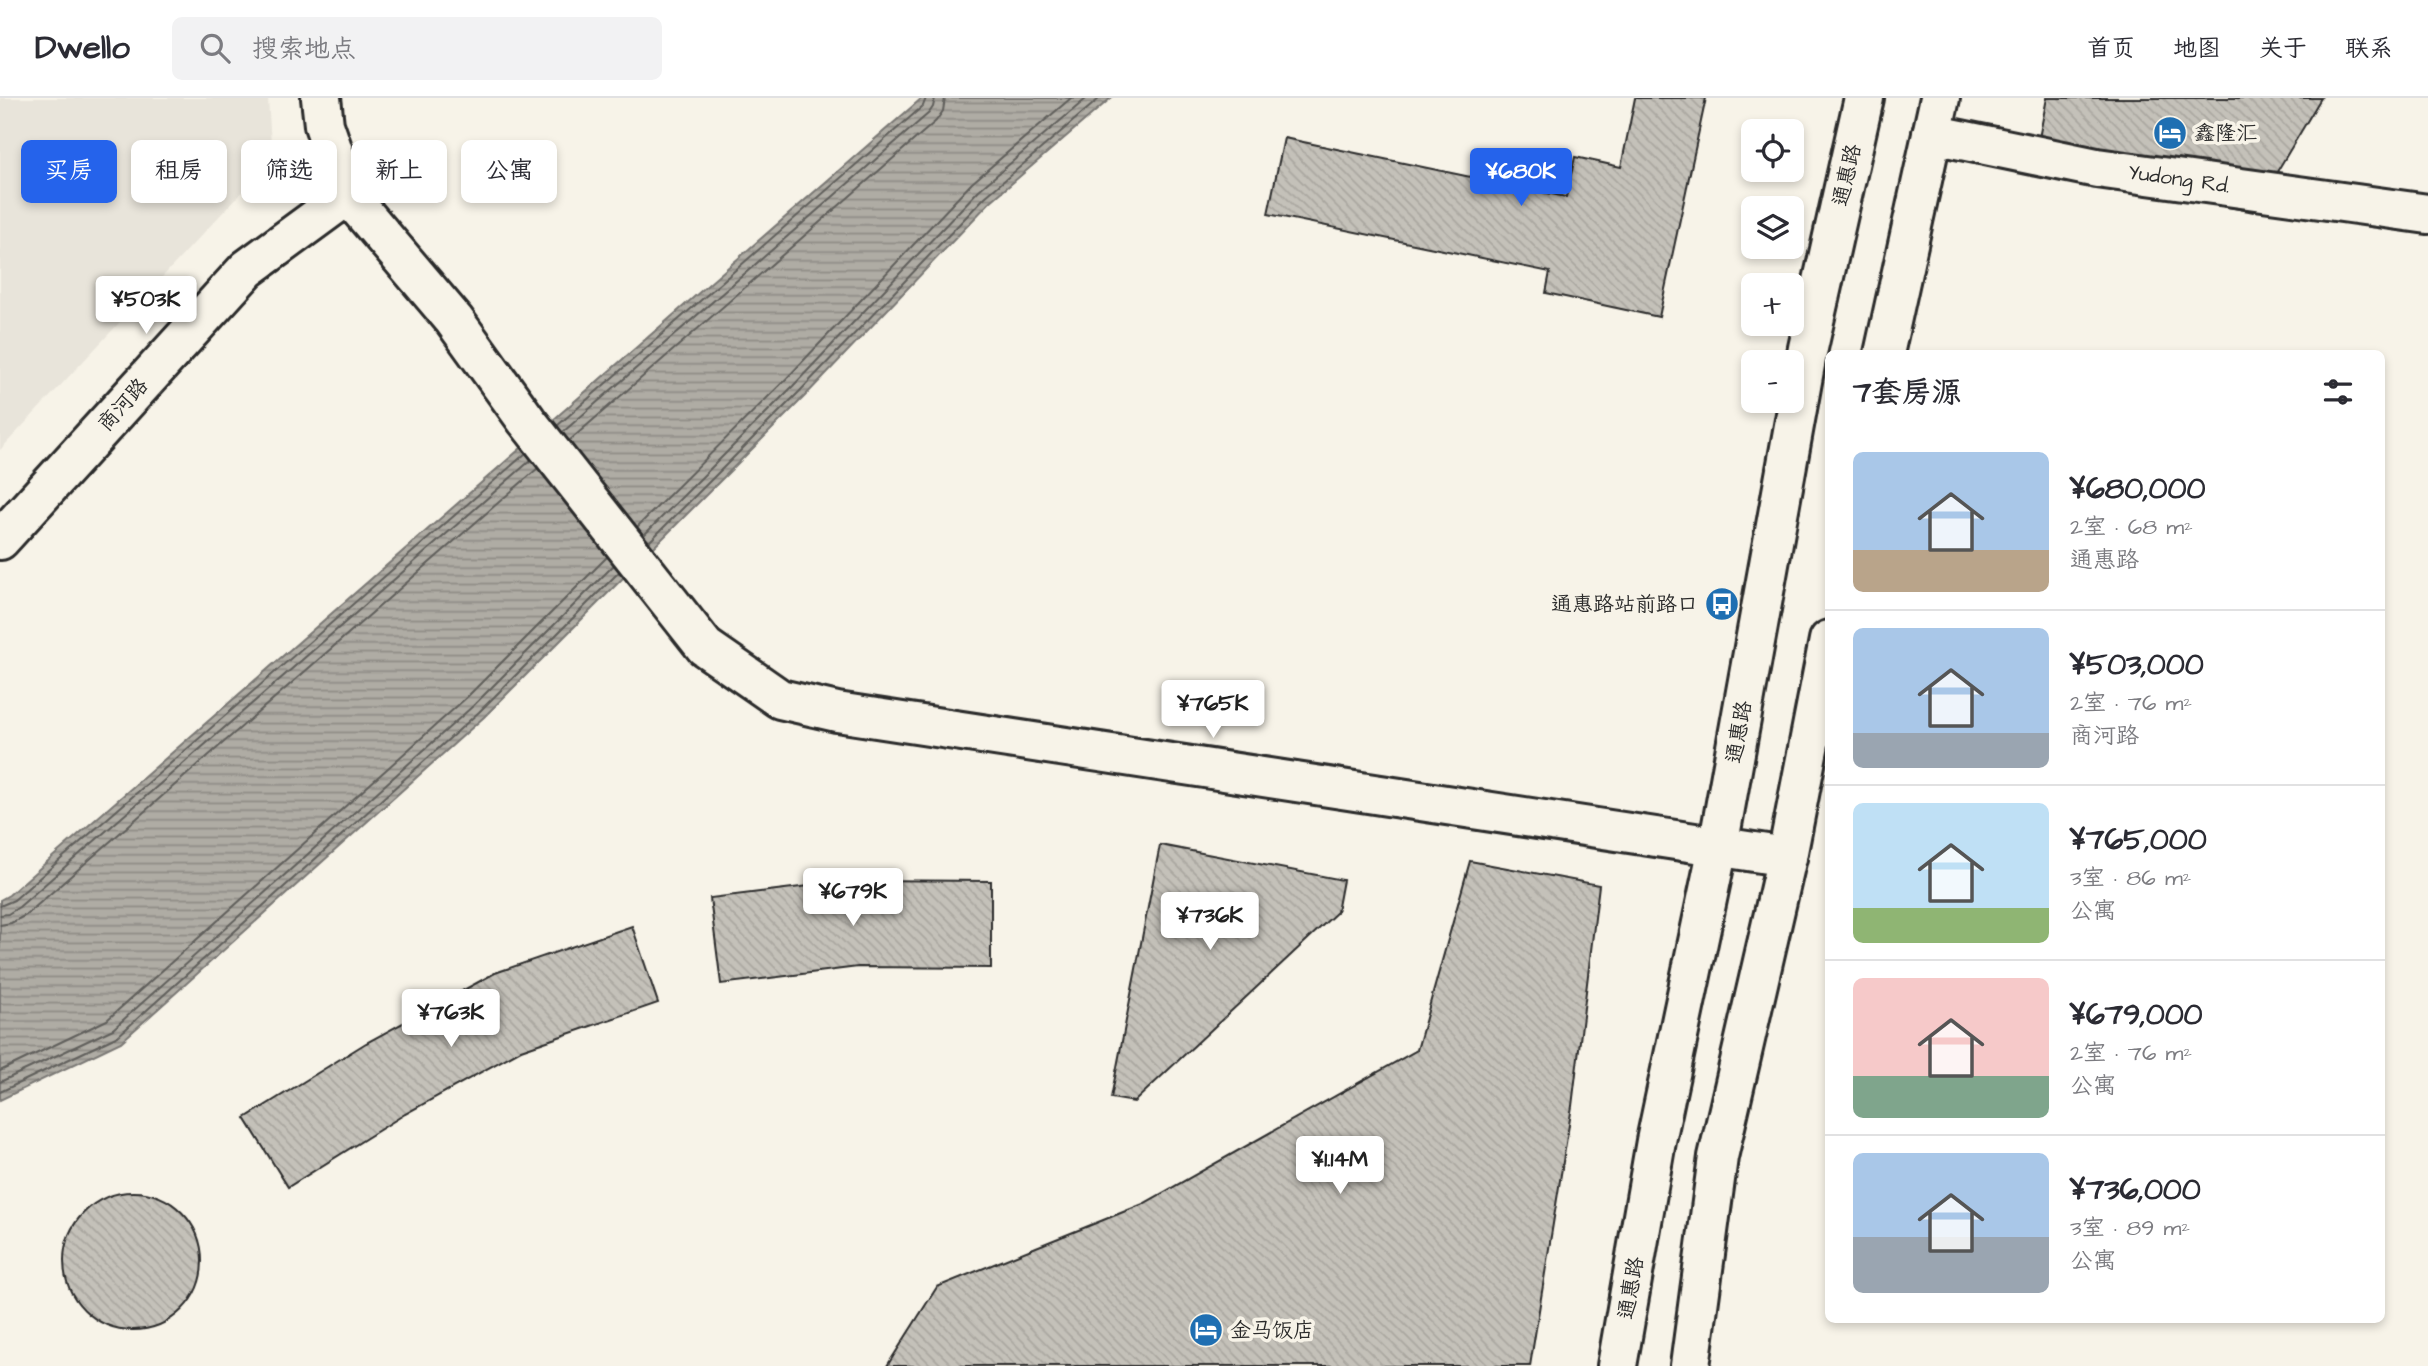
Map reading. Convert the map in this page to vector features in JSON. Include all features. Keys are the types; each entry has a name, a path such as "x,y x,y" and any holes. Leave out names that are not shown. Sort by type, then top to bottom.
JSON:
{"street":[{"path":"321,98 324,125 348,195 454,320 527,421 705,647 780,699 837,712 1787,857"},
{"name":"通惠路","path":"1617,1366 1656,1141 1718,847 1808,348 1864,98"},
{"path":"1885,350 1936,116"},
{"name":"Yudong Rd.","path":"1936,116 2097,168 2428,214"},
{"name":"商河路","path":"0,540 247,268 348,195"},
{"path":"1690,1366 1718,1157 1787,857 1825,661"}],"shaded area":[{"path":"0,98 268,98 271,140 241,140 241,193 0,450"}],"water":[{"path":"922,98 1111,98 990,202 804,397 484,717 121,1042 0,1100 0,900 9,895"}],"building":[{"path":"1635,98 1706,98 1659,317 1546,293 1550,272 1268,214 1284,138 1566,197 1575,157 1621,167"},
{"name":"鑫隆汇","path":"2047,98 2321,98 2253,212 2033,168"},
{"path":"1160,845 1343,880 1337,912 1134,1102 1111,1098"},
{"path":"1470,861 1599,885 1572,1106 1530,1366 887,1366 937,1287 1143,1204 1417,1050"},
{"path":"858,880 991,881 991,968 858,967 721,984 710,898"},
{"path":"632,926 658,1003 521,1050 405,1114 288,1187 245,1118 366,1043 495,973"},
{"path":"133,1192 160,1197 182,1212 197,1234 202,1261 197,1288 182,1310 160,1325 133,1330 106,1325 84,1310 69,1288 64,1261 69,1234 84,1212 106,1197"}],"place":[{"name":"鑫隆汇","path":"2170,133"},
{"name":"通惠路站前路口","path":"1722,604"},
{"name":"金马饭店","path":"1206,1330"}]}
